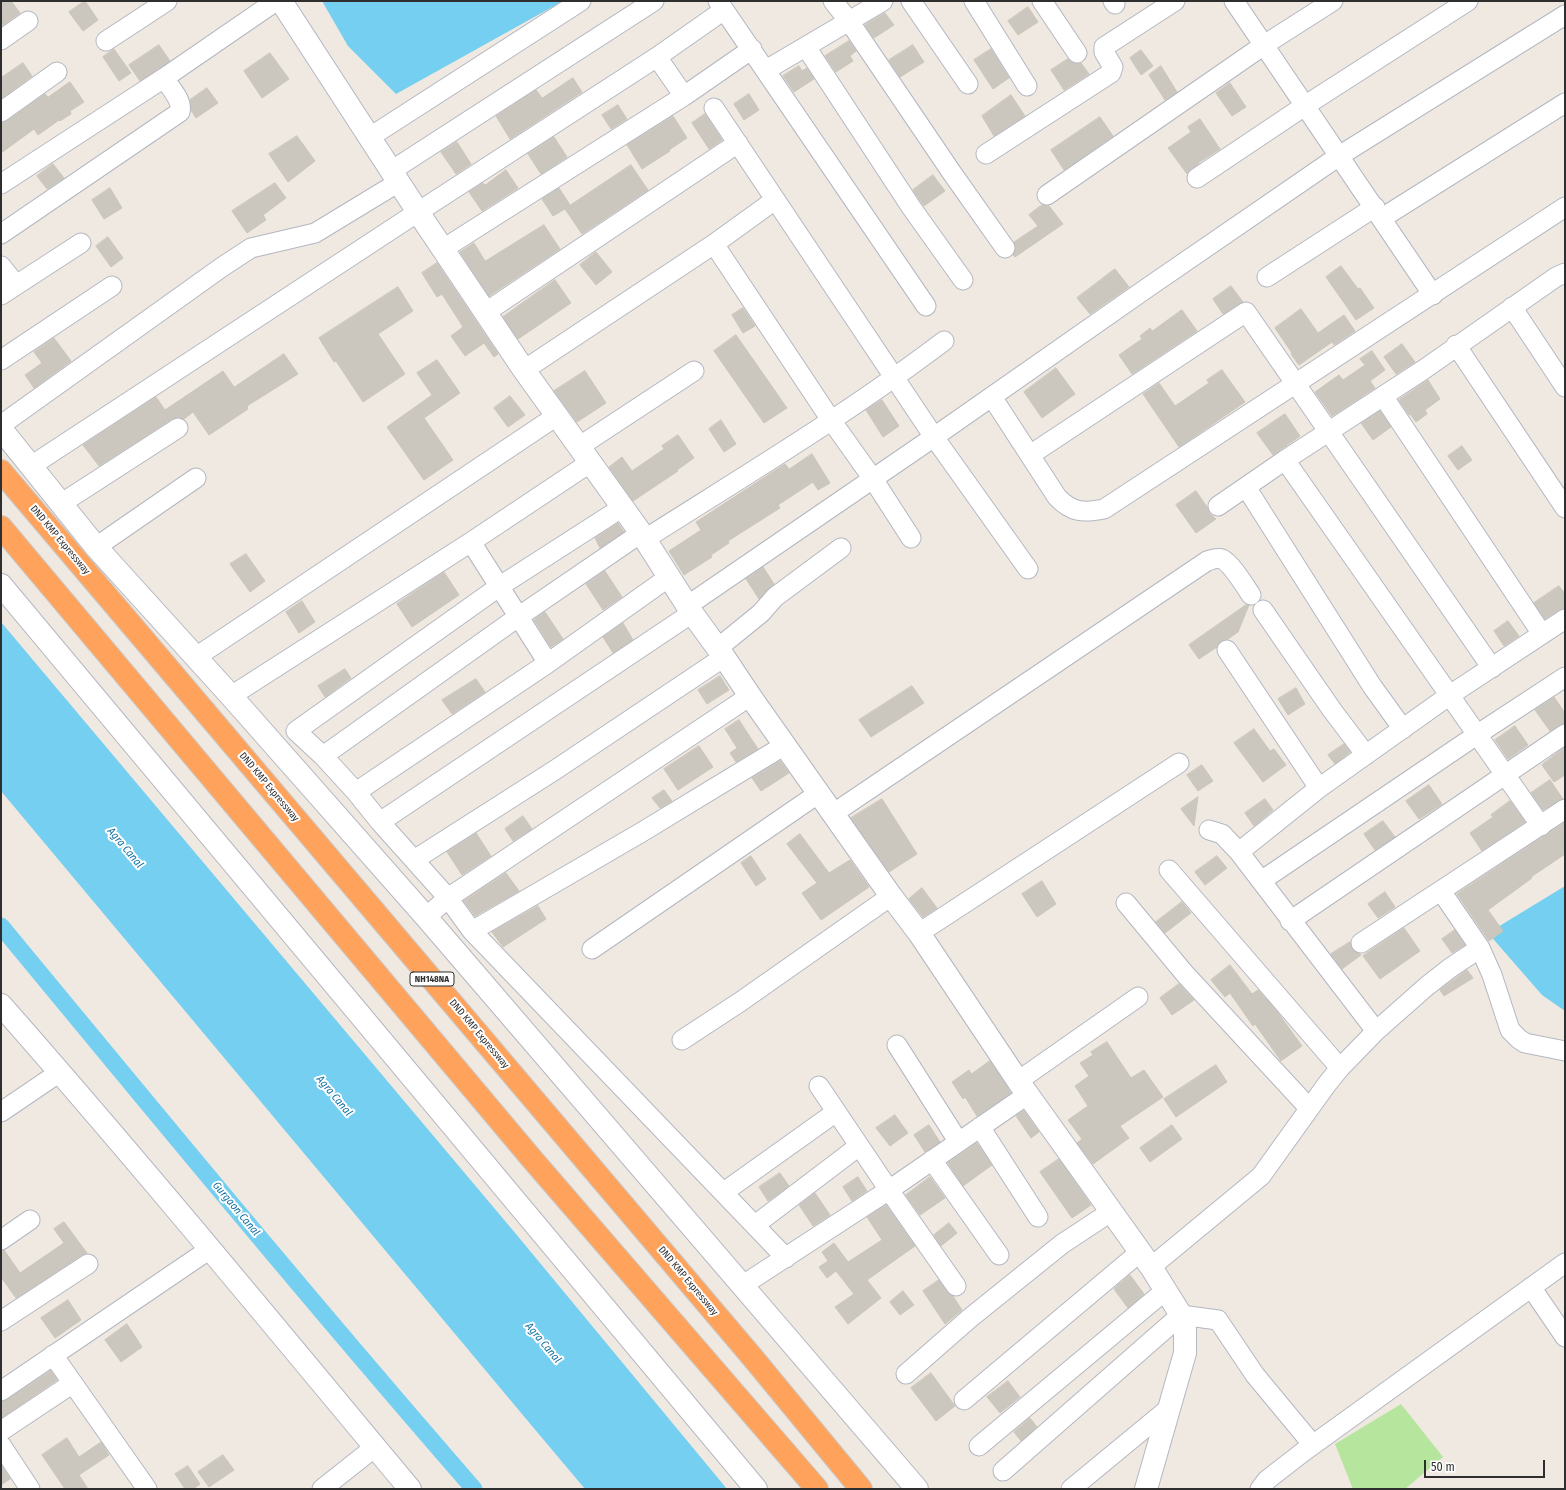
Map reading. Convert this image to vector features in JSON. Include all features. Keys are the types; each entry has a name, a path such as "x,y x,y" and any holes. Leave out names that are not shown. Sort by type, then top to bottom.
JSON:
{"highway":[{"name":"DND KMP Expressway","path":"1,471 743,1346 861,1489"},
{"path":"1,527 527,1153 817,1489"}],"street":[{"path":"106,41 167,1"},
{"path":"1,184 164,78 276,1"},
{"path":"281,1 418,212 524,370 558,415 623,507 689,610 721,652 750,696 891,896 919,933 1023,1088 1146,1260 1181,1315 1185,1334 1185,1353 1143,1485"},
{"path":"370,137 581,1"},
{"path":"1,425 246,251 264,244 315,233 395,176 654,1"},
{"path":"833,1 849,21 952,173 1005,248"},
{"path":"766,70 883,1"},
{"path":"911,1 968,84"},
{"path":"974,1 1027,86"},
{"path":"1042,1 1077,53"},
{"path":"986,154 1111,73 1113,67 1104,52 1104,46 1175,1"},
{"path":"1234,1 1306,105 1433,295"},
{"path":"1046,195 1264,45 1333,1"},
{"path":"1197,178 1306,105 1468,1"},
{"path":"31,466 657,57 721,5 926,306"},
{"path":"380,822 689,610 872,479 1340,156 1565,14"},
{"path":"1,40 28,21"},
{"path":"806,47 911,207 963,280"},
{"path":"443,249 684,96 752,49"},
{"path":"657,57 684,96"},
{"path":"1,112 57,72"},
{"path":"1,234 180,112 181,105 179,100 164,78"},
{"path":"1267,277 1379,213 1565,103"},
{"path":"714,108 934,437 1028,569"},
{"path":"486,312 738,143"},
{"path":"524,370 714,244 775,200"},
{"path":"992,397 1057,496 1064,504 1080,511 1090,512 1104,509 1433,295 1565,207"},
{"path":"1,266 8,290 81,243"},
{"path":"714,244 911,538"},
{"path":"1218,506 1328,431 1383,396 1512,307 1562,280"},
{"path":"1,360 112,286"},
{"path":"1512,307 1565,387"},
{"path":"1030,455 1246,312 1492,668"},
{"path":"290,762 318,751 518,617 643,536 831,420 895,378 944,341"},
{"path":"1456,346 1565,508"},
{"path":"231,696 471,542 694,371"},
{"path":"1383,396 1542,634"},
{"path":"196,657 558,415"},
{"path":"62,503 178,428"},
{"path":"1,429 96,547 290,762 426,917 917,1489"},
{"path":"1285,460 1541,826"},
{"path":"96,547 196,478"},
{"path":"1246,487 1372,686 1403,729"},
{"path":"623,507 500,586 296,731 318,751 356,792 380,822 448,898 472,932 786,1258"},
{"path":"471,542 548,663"},
{"path":"414,860 555,770 721,652 761,613 775,597 841,548"},
{"path":"834,814 1206,561 1217,559 1223,560 1228,564 1251,595"},
{"path":"356,792 548,663 669,577"},
{"path":"1,585 756,1489"},
{"path":"1263,610 1332,710 1366,755"},
{"path":"1239,852 1319,788 1450,695 1565,619"},
{"path":"1227,650 1319,788"},
{"path":"1261,881 1565,677"},
{"path":"426,917 448,898 750,696"},
{"path":"1290,921 1565,734"},
{"path":"472,932 642,832 785,745"},
{"path":"919,933 1179,763"},
{"path":"592,949 819,793"},
{"path":"1361,943 1565,809"},
{"path":"1209,830 1222,834 1239,852 1290,921 1376,1031"},
{"path":"1169,870 1340,1068"},
{"path":"1441,891 1480,948 1494,980 1510,1030 1525,1043 1565,1051"},
{"path":"682,1040 740,1002 891,896"},
{"path":"1126,903 1185,974 1309,1108"},
{"path":"964,1400 1146,1260 1261,1176 1309,1108 1340,1068 1376,1031 1427,986 1480,948"},
{"path":"743,1285 889,1190 980,1127 1023,1088 1138,997"},
{"path":"1,1005 60,1072 210,1249 410,1489"},
{"path":"897,1045 958,1141"},
{"path":"1,1112 60,1072"},
{"path":"819,1086 956,1286"},
{"path":"724,1192 836,1112"},
{"path":"980,1127 1038,1217"},
{"path":"755,1225 859,1146"},
{"path":"932,1160 999,1255"},
{"path":"906,1374 970,1318 1062,1244 1112,1211"},
{"path":"1,1240 30,1220"},
{"path":"1,1391 210,1249"},
{"path":"1260,1489 1267,1480 1313,1445 1565,1263"},
{"path":"1,1321 88,1264"},
{"path":"1531,1287 1565,1337"},
{"path":"979,1446 1166,1290"},
{"path":"1003,1472 1181,1315 1218,1320 1255,1375 1313,1445"},
{"path":"54,1355 147,1489"},
{"path":"1,1431 73,1383"},
{"path":"1071,1489 1168,1409"},
{"path":"1,1445 30,1489"},
{"path":"322,1489 375,1447"}],"green space":[{"path":"1401,1404 1443,1457 1405,1489 1353,1489 1335,1444"}],"water":[{"path":"322,1 563,1 396,94 348,46"},
{"name":"Agra Canal","path":"1,622 516,1234 727,1489 585,1489 527,1420 1,791"},
{"path":"1565,886 1565,1011 1542,995 1488,933"}],"building":[{"path":"1,1 11,1 20,13 3,25 1,22"},
{"path":"85,1 98,20 83,31 69,12"},
{"path":"1028,7 1038,22 1018,35 1008,21"},
{"path":"885,13 894,25 874,38 865,25"},
{"path":"849,41 856,51 850,56 853,61 836,72 825,56"},
{"path":"159,45 170,61 140,81 129,65"},
{"path":"913,45 924,62 900,77 889,60"},
{"path":"114,49 131,73 119,81 103,57"},
{"path":"991,49 1009,78 993,89 974,60"},
{"path":"1141,50 1153,66 1141,75 1130,58"},
{"path":"270,53 289,79 262,98 244,71"},
{"path":"1068,59 1073,63 1081,63 1089,74 1064,90 1051,70"},
{"path":"23,63 32,76 2,98 1,78"},
{"path":"799,66 802,71 807,68 814,79 794,92 783,76"},
{"path":"1161,66 1177,92 1165,100 1149,75"},
{"path":"573,78 582,92 510,139 496,116 536,90 542,98"},
{"path":"70,82 84,102 70,111 71,114 60,121 59,120 38,135 34,129 1,153 1,124 45,94 48,97"},
{"path":"1230,83 1246,107 1232,116 1216,93"},
{"path":"207,88 218,103 196,118 191,110 190,100"},
{"path":"749,94 759,110 744,120 734,104"},
{"path":"1011,95 1025,116 994,136 982,116"},
{"path":"618,105 627,119 611,129 602,115"},
{"path":"705,114 722,140 709,149 692,123"},
{"path":"673,116 687,138 642,169 627,145"},
{"path":"1100,117 1113,136 1064,170 1051,150"},
{"path":"1200,119 1220,149 1198,163 1199,164 1191,169 1187,174 1168,148 1191,132 1188,127"},
{"path":"297,136 315,161 288,182 269,154"},
{"path":"554,137 567,157 541,174 528,154"},
{"path":"457,142 471,164 456,174 441,152"},
{"path":"53,164 64,178 47,189 37,176"},
{"path":"631,165 648,190 582,234 565,209 553,216 542,199 559,188 570,205"},
{"path":"506,170 518,188 482,211 469,192 483,183 485,185"},
{"path":"933,175 945,191 924,206 913,190"},
{"path":"275,183 286,198 263,215 266,220 247,233 232,211"},
{"path":"110,188 122,208 104,219 92,200"},
{"path":"1042,205 1049,206 1063,224 1015,257 1013,255 1016,247 1014,242 1038,226 1029,215"},
{"path":"544,225 560,249 489,296 460,252 474,243 485,261"},
{"path":"108,237 123,258 111,267 96,246"},
{"path":"596,252 612,272 596,285 580,265"},
{"path":"437,263 498,354 494,357 484,343 465,356 451,336 463,327 442,294 437,297 422,273"},
{"path":"1341,266 1358,289 1360,288 1374,308 1356,320 1326,277"},
{"path":"1115,269 1129,287 1090,314 1077,298"},
{"path":"555,280 571,303 518,339 503,317"},
{"path":"1231,286 1243,302 1223,314 1213,299"},
{"path":"398,287 413,311 378,334 405,374 363,402 336,361 334,362 319,338"},
{"path":"743,308 755,326 743,333 732,315"},
{"path":"1301,309 1318,333 1344,315 1355,331 1334,345 1332,342 1299,365 1275,328"},
{"path":"1182,310 1197,331 1132,374 1119,355 1142,339 1140,336 1150,328 1152,331"},
{"path":"736,335 787,408 764,423 714,351"},
{"path":"54,338 71,361 34,388 25,375 42,363 34,352"},
{"path":"1402,344 1415,362 1396,374 1384,357"},
{"path":"1372,351 1385,370 1370,381 1375,388 1332,416 1315,392 1339,375 1343,380 1365,365 1360,359"},
{"path":"284,354 298,374 247,406 248,409 209,435 193,412 184,419 178,417 172,419 99,466 83,445 156,397 165,410 223,371 234,387"},
{"path":"437,360 460,393 424,418 453,460 424,480 387,427 432,395 417,373"},
{"path":"1056,368 1075,394 1042,418 1024,392"},
{"path":"1222,370 1245,402 1179,447 1143,394 1159,383 1175,406 1209,383 1207,380"},
{"path":"585,371 606,403 577,422 554,391"},
{"path":"1428,380 1440,399 1425,410 1427,414 1416,422 1410,414 1409,415 1399,400"},
{"path":"510,396 525,415 508,427 494,408"},
{"path":"882,400 899,426 883,437 866,410"},
{"path":"1380,411 1391,427 1373,440 1361,423"},
{"path":"1285,414 1300,436 1273,455 1257,433"},
{"path":"721,420 736,444 724,452 709,429"},
{"path":"678,435 694,458 677,470 678,471 633,501 609,467 622,457 632,471 664,449 662,446"},
{"path":"1462,446 1472,460 1458,470 1448,456"},
{"path":"812,454 830,483 818,490 813,482 778,505 780,508 728,541 729,543 711,555 712,557 684,575 669,551 701,530 696,522 785,464 789,469"},
{"path":"1196,491 1207,507 1209,513 1216,519 1196,533 1176,505"},
{"path":"618,523 624,532 600,548 595,538"},
{"path":"246,554 265,581 250,592 230,564"},
{"path":"763,567 774,584 759,599 746,579"},
{"path":"605,571 622,597 603,610 586,584"},
{"path":"444,572 459,595 412,627 397,604"},
{"path":"1559,586 1565,594 1565,608 1545,619 1534,603"},
{"path":"302,601 315,622 299,633 286,612"},
{"path":"1246,605 1249,605 1238,632 1228,639 1221,641 1217,647 1199,659 1189,645"},
{"path":"545,612 563,639 551,647 534,620"},
{"path":"1508,621 1519,636 1504,646 1494,631"},
{"path":"623,623 633,640 613,653 603,637"},
{"path":"345,669 351,678 325,697 318,686"},
{"path":"720,676 729,690 707,704 698,690"},
{"path":"476,679 485,692 452,714 442,700"},
{"path":"912,686 924,703 871,737 859,720"},
{"path":"1296,688 1305,704 1288,715 1278,699"},
{"path":"1554,697 1565,713 1565,723 1550,731 1535,710"},
{"path":"739,720 758,749 736,762 730,753 737,748 725,729"},
{"path":"1515,726 1528,745 1508,759 1495,740"},
{"path":"1254,729 1270,751 1274,749 1286,765 1263,782 1234,743"},
{"path":"1344,744 1350,752 1335,764 1328,755"},
{"path":"699,746 713,767 678,790 664,769"},
{"path":"1565,747 1565,775 1554,782 1542,765"},
{"path":"780,761 789,773 761,791 752,778"},
{"path":"1202,765 1213,781 1198,791 1187,775"},
{"path":"1550,780 1563,799 1543,810 1531,793"},
{"path":"1429,785 1442,804 1419,819 1406,801"},
{"path":"664,790 672,801 660,808 652,798"},
{"path":"1198,797 1194,826 1181,809"},
{"path":"882,799 917,854 889,872 851,818"},
{"path":"1265,799 1273,810 1254,826 1245,813"},
{"path":"1510,801 1525,822 1482,851 1470,833 1493,817 1491,815"},
{"path":"523,816 532,829 513,841 505,829"},
{"path":"1383,821 1395,837 1375,850 1364,834"},
{"path":"1565,822 1565,854 1531,877 1532,878 1488,910 1503,931 1489,941 1457,894"},
{"path":"476,833 491,856 462,875 447,852"},
{"path":"800,834 829,873 850,860 869,887 821,920 802,893 817,883 787,844"},
{"path":"751,856 766,879 756,886 741,863"},
{"path":"1217,856 1227,868 1205,885 1195,872"},
{"path":"506,873 519,891 475,916 464,901"},
{"path":"1042,881 1056,904 1037,917 1022,894"},
{"path":"922,888 937,908 923,917 909,899"},
{"path":"1385,892 1395,907 1378,918 1368,904"},
{"path":"1182,902 1191,913 1165,933 1156,922"},
{"path":"538,906 546,919 503,947 492,932"},
{"path":"1404,928 1420,951 1380,979 1363,956"},
{"path":"1455,930 1465,945 1452,953 1442,939"},
{"path":"1350,942 1352,949 1361,955 1342,969 1331,954"},
{"path":"1230,965 1252,994 1258,990 1276,1010 1302,1046 1281,1061 1255,1024 1253,1026 1230,993 1225,997 1211,980"},
{"path":"1467,970 1473,978 1444,996 1440,990"},
{"path":"1179,984 1194,1000 1172,1015 1160,998"},
{"path":"1107,1042 1131,1078 1144,1070 1163,1097 1120,1126 1129,1138 1093,1164 1077,1143 1082,1139 1068,1120 1088,1106 1075,1086 1089,1076 1080,1063 1093,1055 1091,1052"},
{"path":"990,1061 1011,1093 977,1116 965,1097 963,1099 952,1082 969,1070 971,1074"},
{"path":"1216,1065 1227,1082 1176,1117 1164,1099"},
{"path":"1024,1111 1039,1132 1031,1138 1016,1116"},
{"path":"895,1115 908,1133 890,1146 876,1128"},
{"path":"929,1125 940,1142 925,1152 914,1135"},
{"path":"1172,1125 1182,1139 1150,1162 1140,1148"},
{"path":"977,1143 992,1165 963,1186 948,1163"},
{"path":"1059,1159 1091,1205 1072,1218 1040,1172"},
{"path":"780,1173 789,1186 768,1201 759,1187"},
{"path":"858,1177 867,1191 852,1201 843,1187"},
{"path":"930,1177 945,1198 920,1215 906,1195"},
{"path":"815,1193 830,1215 813,1226 799,1205"},
{"path":"886,1205 915,1246 867,1280 881,1298 848,1324 835,1307 854,1294 836,1271 827,1278 819,1267 828,1261 822,1252 834,1243 848,1262 882,1240 867,1217"},
{"path":"64,1222 87,1253 16,1298 1,1277 1,1251 4,1250 20,1273 64,1243 54,1229"},
{"path":"949,1223 957,1233 941,1246 934,1235"},
{"path":"1130,1275 1144,1294 1128,1308 1114,1289"},
{"path":"939,1280 947,1292 953,1296 962,1310 945,1324 923,1291"},
{"path":"903,1291 914,1305 900,1315 890,1302"},
{"path":"68,1300 81,1320 55,1338 41,1318"},
{"path":"127,1324 142,1347 121,1362 105,1340"},
{"path":"51,1371 57,1380 1,1418 1,1402 7,1400"},
{"path":"931,1373 955,1406 936,1421 911,1388"},
{"path":"1008,1381 1020,1397 1000,1413 987,1397"},
{"path":"1030,1418 1037,1427 1021,1441 1014,1432"},
{"path":"67,1438 79,1457 101,1442 109,1455 79,1475 88,1489 65,1489 42,1455"},
{"path":"223,1455 234,1470 209,1487 198,1472"},
{"path":"1,1465 10,1479 1,1485"},
{"path":"188,1466 200,1484 193,1489 185,1489 175,1474"}],"waterway":[{"name":"Gurgaon Canal","path":"1,926 295,1279 474,1489"}]}
